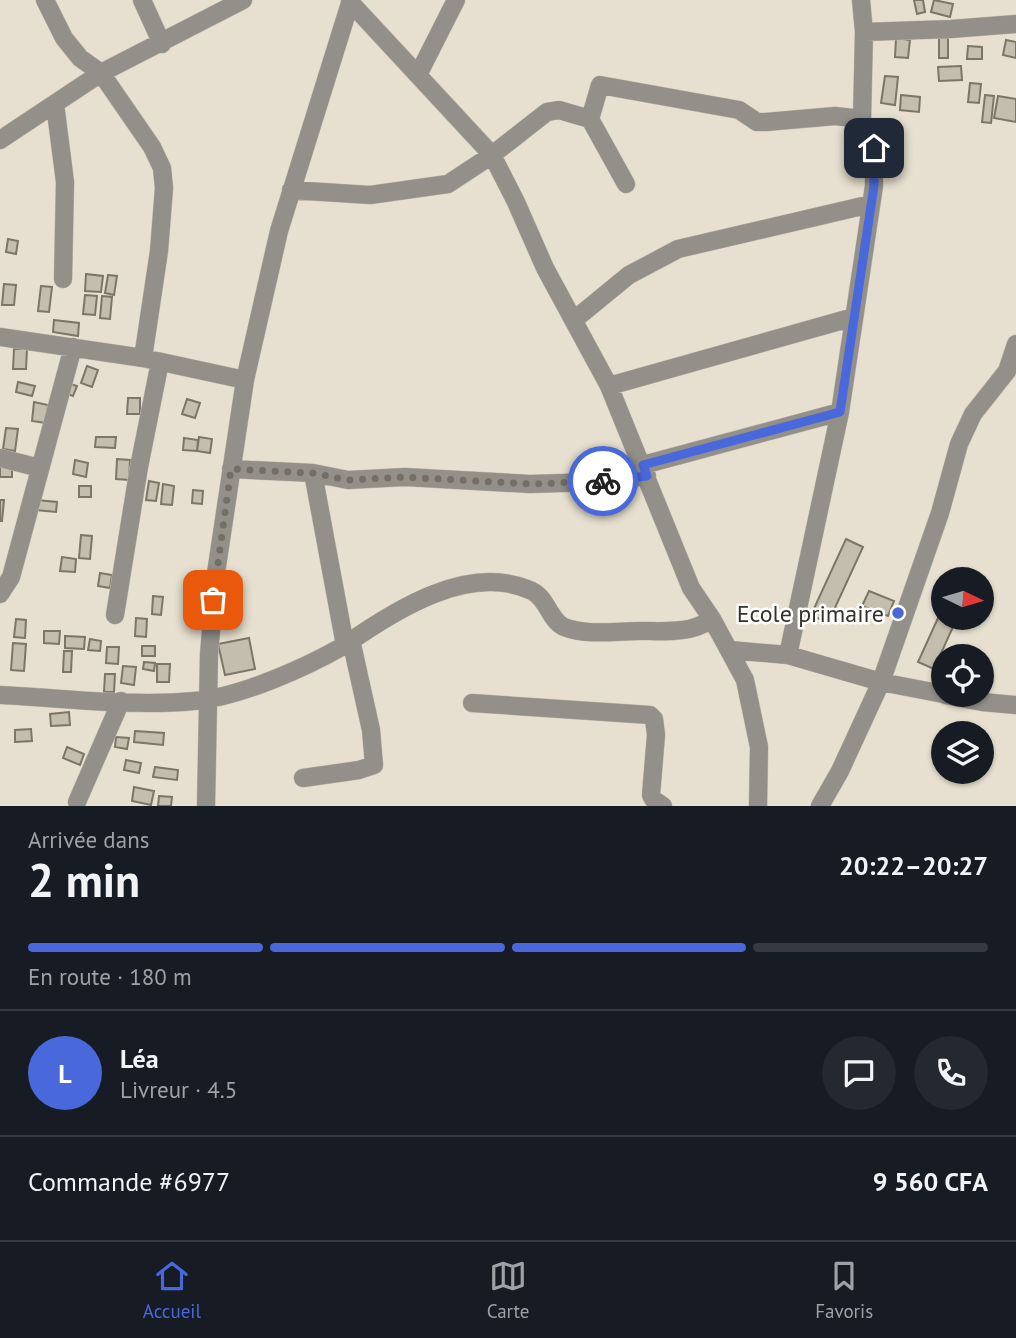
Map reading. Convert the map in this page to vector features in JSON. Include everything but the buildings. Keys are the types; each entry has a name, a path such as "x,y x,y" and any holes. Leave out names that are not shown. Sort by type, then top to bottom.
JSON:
{"street":[{"path":"45,0 72,50 101,73 152,147 162,168 164,188 151,360 135,492 115,615"},
{"path":"142,0 162,44"},
{"path":"0,141 101,73 243,0"},
{"path":"418,75 456,0"},
{"path":"788,655 840,412 874,186 874,148 862,119 864,32 860,0"},
{"path":"351,1 492,155 516,202 545,268 609,386 691,588 712,619 745,680 759,747 758,806"},
{"path":"206,806 209,654 216,573 245,380 279,231 351,1"},
{"path":"864,32 1016,24"},
{"path":"590,119 600,85 739,110 757,121 835,116 862,119"},
{"path":"55,104 65,182 63,279"},
{"path":"291,190 370,195 447,184 492,155 547,112 559,110 590,119 626,184"},
{"path":"574,320 629,275 678,249 871,204"},
{"path":"609,386 854,317"},
{"path":"0,337 151,360 245,380"},
{"path":"820,806 840,771 881,682 940,513 959,444 973,414 1007,371 1016,344"},
{"path":"0,594 11,577 73,347"},
{"path":"231,469 313,473 348,480 405,477 530,484 595,482 645,471 840,412"},
{"path":"0,458 40,468"},
{"path":"303,778 359,770 374,765 366,706 334,595 313,473"},
{"path":"0,695 121,701 177,702 209,699 257,685 329,654 425,597 467,584 491,581 533,592 542,598 558,622 565,627 592,631 680,631 695,628 712,619"},
{"path":"730,650 788,655 881,682 931,692"},
{"path":"77,802 121,701"},
{"path":"472,703 650,715 654,719 656,735 651,795 663,806"},
{"path":"994,703 1016,705"}],"way so far":[{"path":"213,600 231,469 313,473 348,480 405,477 501,484 603,481"}],"place":[{"name":"Ecole primaire","path":"898,613"}],"route":[{"path":"603,481 647,476 643,465 840,412 874,186 874,148"}]}
